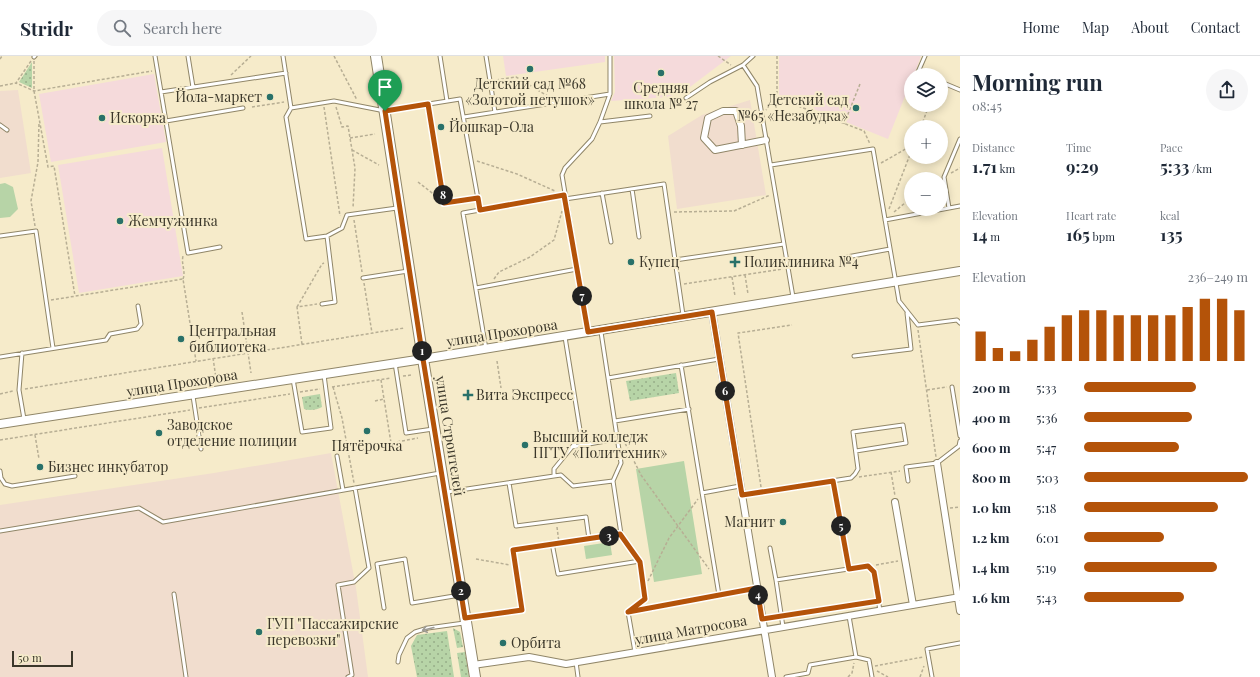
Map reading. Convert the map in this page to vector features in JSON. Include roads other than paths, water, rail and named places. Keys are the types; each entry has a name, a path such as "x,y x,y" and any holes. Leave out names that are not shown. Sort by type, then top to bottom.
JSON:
{"main road":[{"name":"улица Строителей","path":"376,56 434,429 475,677"}],"street":[{"path":"742,145 741,126 736,111 723,111 708,118 704,138 715,150 742,145 766,140"},
{"name":"улица Прохорова","path":"0,424 395,364 960,271"},
{"path":"712,312 772,677"},
{"path":"937,463 960,610"},
{"path":"895,502 913,605"},
{"name":"улица Матросова","path":"473,665 529,657 566,664 959,597"}],"lane":[{"path":"155,56 188,253 220,247"},
{"path":"188,56 193,87"},
{"path":"283,56 292,108"},
{"path":"440,56 447,101"},
{"path":"486,56 495,112"},
{"path":"588,332 564,195 562,175 564,168 592,139 600,122 610,94 610,56"},
{"path":"686,98 710,82 742,65 753,56"},
{"path":"920,68 925,56"},
{"path":"742,65 757,86 794,298"},
{"path":"161,92 286,73"},
{"path":"948,85 960,90"},
{"path":"464,117 610,94"},
{"path":"400,208 347,215 342,228 327,236 306,239 286,116 292,108 334,101 385,111 460,99 480,210"},
{"path":"166,121 243,108"},
{"path":"600,122 650,116"},
{"path":"0,125 8,130"},
{"path":"949,208 944,178 960,139"},
{"path":"771,165 873,149 899,301 918,325 957,320 960,323"},
{"path":"565,199 664,184 683,316"},
{"path":"632,189 640,237"},
{"path":"602,193 611,242"},
{"path":"486,349 463,213 564,195"},
{"path":"885,220 960,206"},
{"path":"0,236 36,231 53,348"},
{"path":"322,304 335,302 327,236"},
{"path":"675,260 784,244"},
{"path":"847,257 890,249"},
{"path":"476,288 577,269"},
{"path":"363,278 409,271"},
{"path":"0,357 106,340 110,334 137,329 141,324 138,306"},
{"path":"854,356 912,349 906,311"},
{"path":"600,330 621,463 613,481 620,534 640,562 645,599 628,612"},
{"path":"554,476 554,469 581,436 564,336"},
{"path":"22,353 19,390 24,420"},
{"path":"608,378 719,359"},
{"path":"395,364 406,433 434,429"},
{"path":"681,365 719,595"},
{"path":"293,379 302,432 331,428 324,374"},
{"path":"952,387 960,436"},
{"path":"192,394 201,449"},
{"path":"615,421 689,409"},
{"path":"742,495 851,478 858,469 853,432 903,425 906,443 856,451"},
{"path":"572,447 617,439"},
{"path":"908,481 906,467 937,463 959,446 960,441"},
{"path":"337,456 343,490"},
{"path":"0,471 1,478 5,484 12,486 75,476"},
{"path":"0,532 139,508 163,522 442,473"},
{"path":"445,492 561,475 573,486 613,481"},
{"path":"833,481 849,569"},
{"path":"509,483 516,526 586,517 589,539 620,534"},
{"path":"702,493 740,486"},
{"path":"348,677 352,675 338,585 354,582 369,568 355,488"},
{"path":"398,662 399,655 407,638 415,632 428,628 522,610 513,550 552,543 558,574 640,562"},
{"path":"770,548 783,627"},
{"path":"384,608 377,564 405,559 412,603 462,595"},
{"path":"776,580 868,566 874,572 880,610"},
{"path":"628,612 757,588"},
{"path":"174,594 186,677"},
{"path":"628,612 635,652"},
{"path":"849,616 856,657"},
{"path":"932,677 927,649 960,643"},
{"path":"786,677 808,673 810,665 856,657 869,660 872,677"},
{"path":"576,662 578,677"}],"place":[{"name":"Детский сад №68 «Золотой петушок»","path":"530,69"},
{"name":"Средняя школа № 27","path":"661,73"},
{"name":"Йола-маркет","path":"270,97"},
{"name":"Детский сад №65 «Незабудка»","path":"856,108"},
{"name":"Искорка","path":"102,118"},
{"name":"Йошкар-Ола","path":"441,127"},
{"name":"Жемчужинка","path":"120,221"},
{"name":"Купец","path":"631,262"},
{"name":"Поликлиника №4","path":"735,262"},
{"name":"Центральная библиотека","path":"181,339"},
{"name":"Вита Экспресс","path":"468,395"},
{"name":"Пятёрочка","path":"367,431"},
{"name":"Заводское отделение полиции","path":"159,433"},
{"name":"Высший колледж ПГТУ «Политехник»","path":"525,445"},
{"name":"Бизнес инкубатор","path":"40,467"},
{"name":"Магнит","path":"783,522"},
{"name":"ГУП \"Пассажирские перевозки\"","path":"259,632"},
{"name":"Орбита","path":"503,643"}]}
